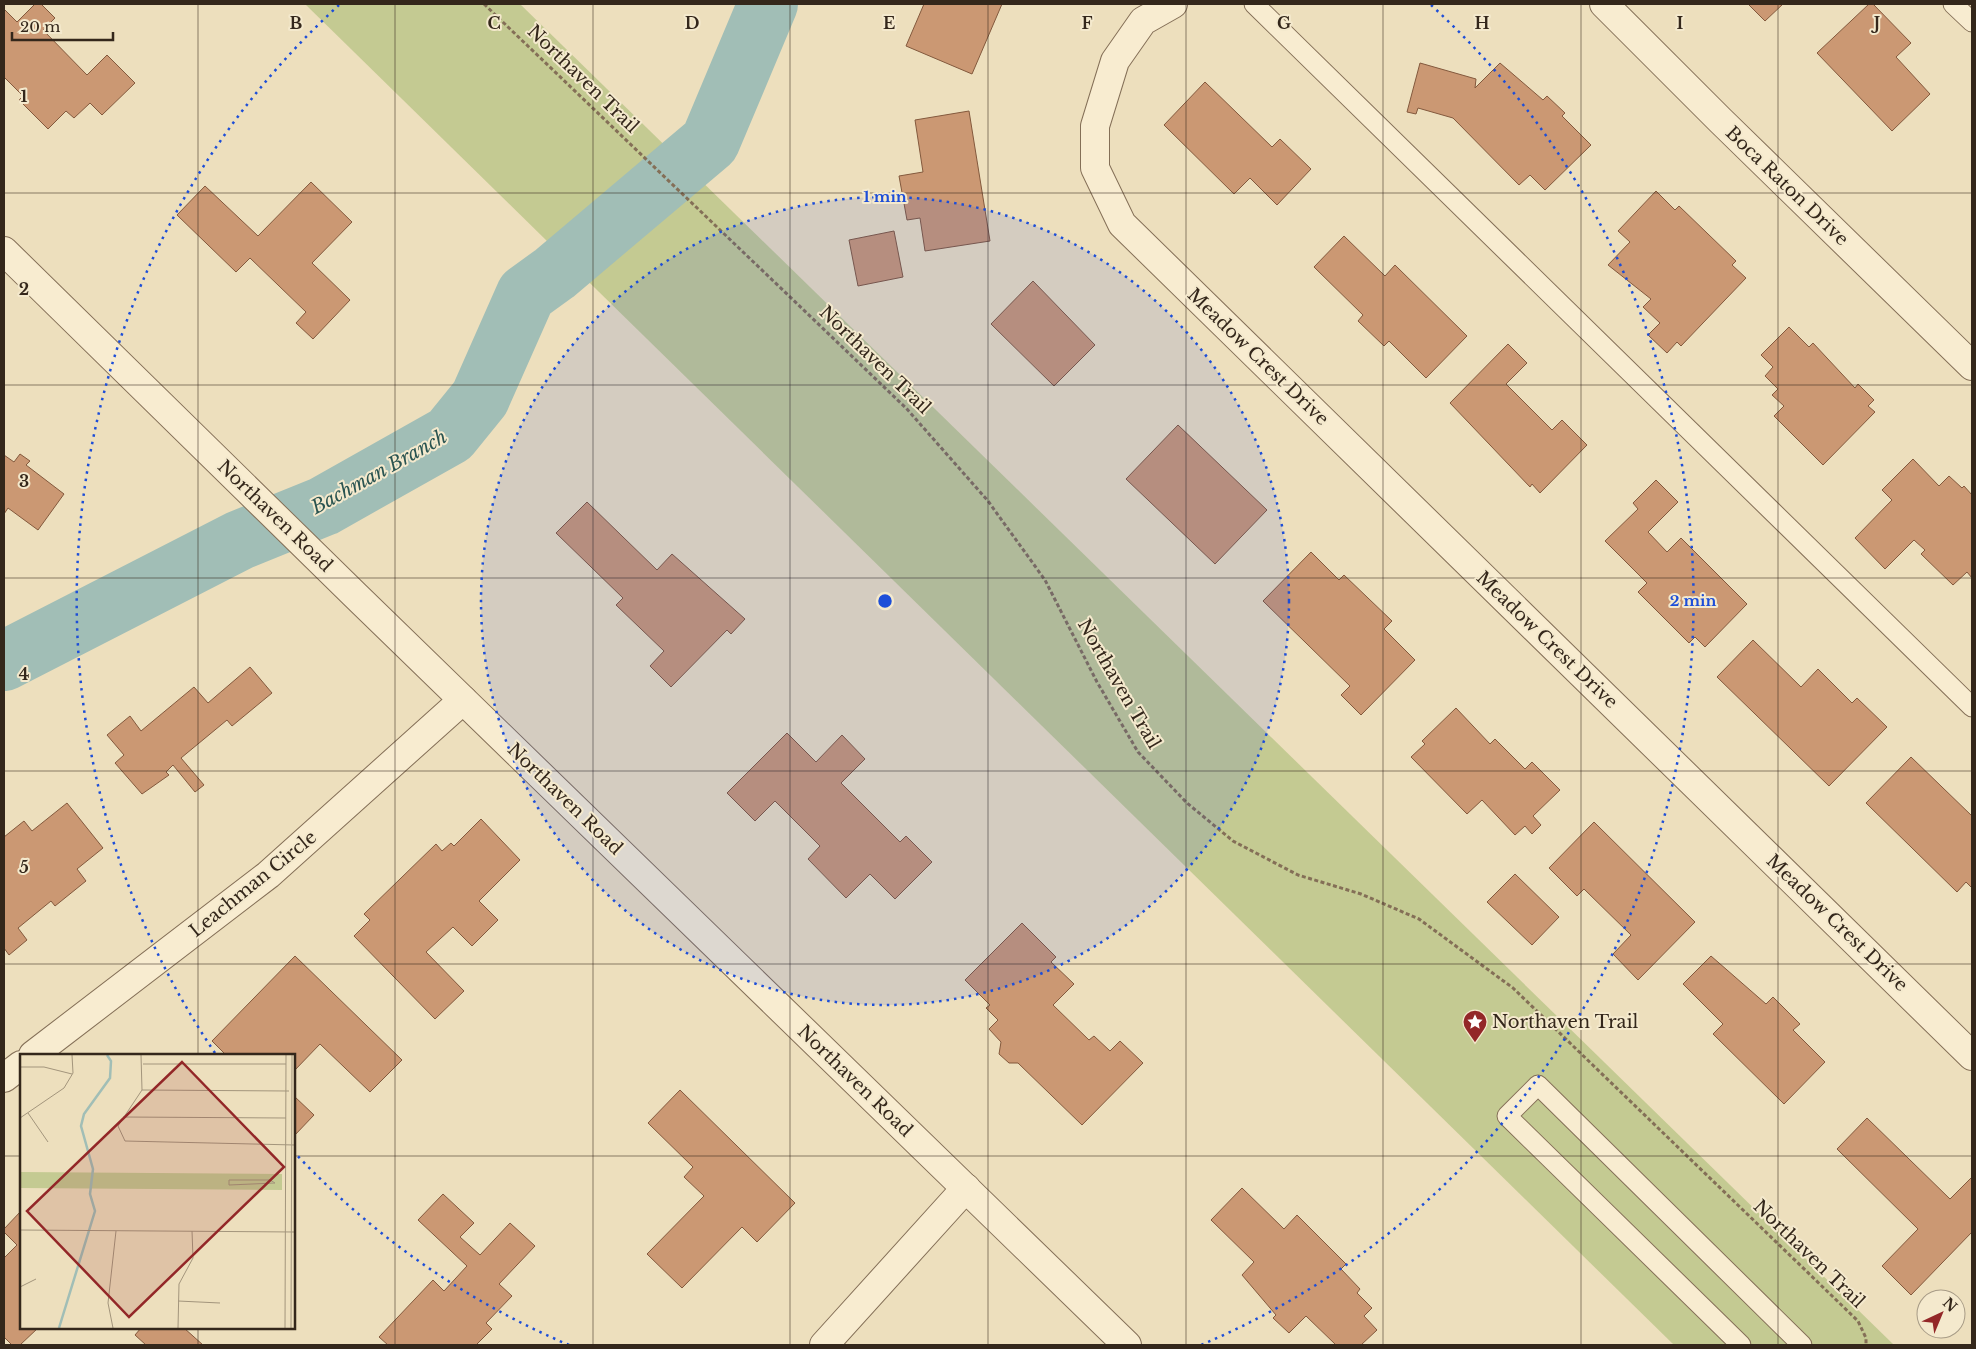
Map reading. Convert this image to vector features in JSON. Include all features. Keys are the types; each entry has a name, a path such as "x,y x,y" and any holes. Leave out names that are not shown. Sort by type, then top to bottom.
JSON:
{"street":[{"name":"Meadow Crest Drive","path":"1173,4 1143,21 1115,61 1095,126 1096,168 1122,224 1972,1056"},
{"name":"Boca Raton Drive","path":"1604,4 1713,114 1972,366"},
{"name":"Northaven Road","path":"4,251 1127,1345"},
{"name":"Leachman Circle","path":"34,1054 268,875 464,700"},
{"path":"4,1078 20,1066"},
{"path":"824,1345 966,1188"}],"lane":[{"path":"1254,4 1972,707"},
{"path":"1953,4 1972,22"},
{"path":"1741,1345 1507,1116 1538,1085 1802,1345"}],"path":[{"name":"Northaven Trail","path":"484,4 906,408 988,501 1045,580 1097,682 1138,752 1187,803 1233,841 1298,875 1361,894 1419,918 1513,988 1858,1321 1866,1338 1866,1345"}],"green space":[{"path":"305,4 520,4 1894,1345 1674,1345"}],"building":[{"path":"35,4 41,4 55,18 43,30 87,75 107,55 135,83 102,115 90,103 74,118 66,111 48,129 19,100 23,96 4,77 4,9 17,22"},
{"path":"924,4 1002,4 972,74 906,46"},
{"path":"1748,4 1783,4 1765,21"},
{"path":"1869,4 1873,4 1911,43 1896,57 1930,94 1892,131 1817,53"},
{"path":"1420,63 1476,79 1475,88 1500,63 1543,100 1547,96 1565,113 1562,116 1591,145 1545,190 1530,175 1519,185 1453,118 1418,108 1416,114 1407,112"},
{"path":"1205,82 1272,147 1280,139 1311,169 1277,205 1250,178 1234,194 1164,125"},
{"path":"969,111 990,241 925,251 920,218 907,220 899,176 923,172 915,120"},
{"path":"311,182 352,222 312,263 350,300 313,339 296,323 306,312 250,258 236,272 177,215 205,186 258,236"},
{"path":"1656,191 1675,210 1679,206 1736,261 1732,265 1746,278 1681,346 1677,342 1667,353 1648,335 1660,323 1643,307 1651,299 1608,265 1630,242 1618,231"},
{"path":"894,231 903,277 858,286 849,240"},
{"path":"1344,236 1385,276 1395,265 1467,336 1426,378 1389,341 1384,346 1358,321 1363,315 1314,267"},
{"path":"1033,281 1095,345 1054,386 991,324"},
{"path":"1789,327 1809,347 1813,343 1855,388 1858,384 1874,400 1868,406 1875,412 1823,465 1774,416 1784,406 1772,395 1778,389 1765,376 1773,367 1761,355"},
{"path":"1508,344 1527,363 1506,384 1552,430 1562,420 1587,445 1540,493 1532,484 1530,487 1450,403"},
{"path":"1178,425 1267,510 1215,564 1126,479"},
{"path":"20,454 30,461 26,465 64,494 38,530 8,508 4,514 4,455 14,462"},
{"path":"1913,459 1939,486 1949,476 1962,488 1964,486 1972,495 1972,578 1967,572 1953,585 1921,554 1925,550 1914,540 1885,569 1855,538 1892,500 1882,490"},
{"path":"1656,480 1678,502 1648,532 1667,552 1681,538 1747,604 1705,647 1695,637 1689,643 1638,592 1647,583 1605,541 1638,509 1633,503"},
{"path":"587,502 657,570 672,554 745,619 731,634 727,630 671,687 650,666 664,651 616,605 623,598 556,533"},
{"path":"1311,552 1339,580 1344,575 1392,621 1384,629 1415,660 1361,715 1341,695 1350,686 1263,601"},
{"path":"1753,640 1801,687 1818,669 1852,703 1857,698 1887,727 1829,786 1717,677"},
{"path":"250,667 272,693 232,726 227,720 181,758 204,785 195,792 173,765 166,772 169,775 142,794 115,763 124,755 107,735 130,716 141,731 194,687 208,703"},
{"path":"1456,708 1490,744 1495,739 1525,769 1532,762 1560,790 1533,816 1541,825 1532,834 1525,826 1515,835 1482,800 1467,814 1411,757 1425,744 1422,741"},
{"path":"787,733 816,762 842,735 865,759 841,783 900,842 906,836 932,862 895,899 870,874 846,898 808,859 820,846 775,801 755,821 727,793"},
{"path":"1911,757 1972,816 1972,888 1966,882 1957,892 1866,803"},
{"path":"67,803 103,848 77,869 86,881 55,906 51,901 18,928 27,940 9,955 4,948 4,837 24,821 32,831"},
{"path":"481,819 520,860 479,901 498,920 472,946 453,927 426,952 464,991 435,1019 354,936 370,920 364,914 436,844 442,851 451,843 454,846"},
{"path":"1594,822 1695,922 1638,980 1613,954 1631,935 1584,889 1577,896 1549,868"},
{"path":"1515,874 1559,917 1532,945 1487,902"},
{"path":"1022,923 1056,957 1051,962 1074,984 1053,1005 1089,1040 1094,1036 1110,1051 1120,1041 1143,1063 1082,1125 1018,1063 1009,1063 999,1054 1001,1042 989,1029 998,1020 986,1008 990,1005 965,980"},
{"path":"295,956 402,1060 370,1092 320,1044 295,1070 295,1054 225,1054 212,1041"},
{"path":"1711,956 1766,1004 1773,997 1800,1024 1793,1030 1825,1062 1784,1104 1713,1034 1723,1024 1683,984"},
{"path":"680,1090 795,1203 757,1242 742,1227 682,1288 647,1254 704,1196 684,1177 693,1167 648,1123"},
{"path":"295,1097 314,1115 295,1135"},
{"path":"1867,1118 1950,1199 1972,1177 1972,1232 1911,1295 1882,1266 1918,1229 1837,1149"},
{"path":"1242,1188 1284,1229 1297,1215 1346,1264 1341,1269 1360,1289 1357,1293 1372,1308 1364,1316 1377,1330 1361,1345 1336,1345 1306,1316 1289,1333 1273,1318 1276,1315 1242,1275 1254,1262 1211,1220"},
{"path":"443,1194 474,1223 460,1237 480,1255 510,1223 535,1246 499,1284 512,1296 486,1323 492,1329 476,1345 388,1345 379,1337 433,1280 444,1291 467,1266 418,1220"},
{"path":"20,1212 20,1329 37,1329 20,1345 12,1345 4,1337 4,1258 17,1245 4,1232 4,1229"},
{"path":"140,1329 185,1329 203,1345 146,1345 135,1335"}],"waterway":[{"name":"Bachman Branch","path":"4,661 240,540 324,506 450,435 480,398 526,294 555,273 710,142 768,4"}],"place":[{"name":"Northaven Trail","path":"1475,1043"}]}
